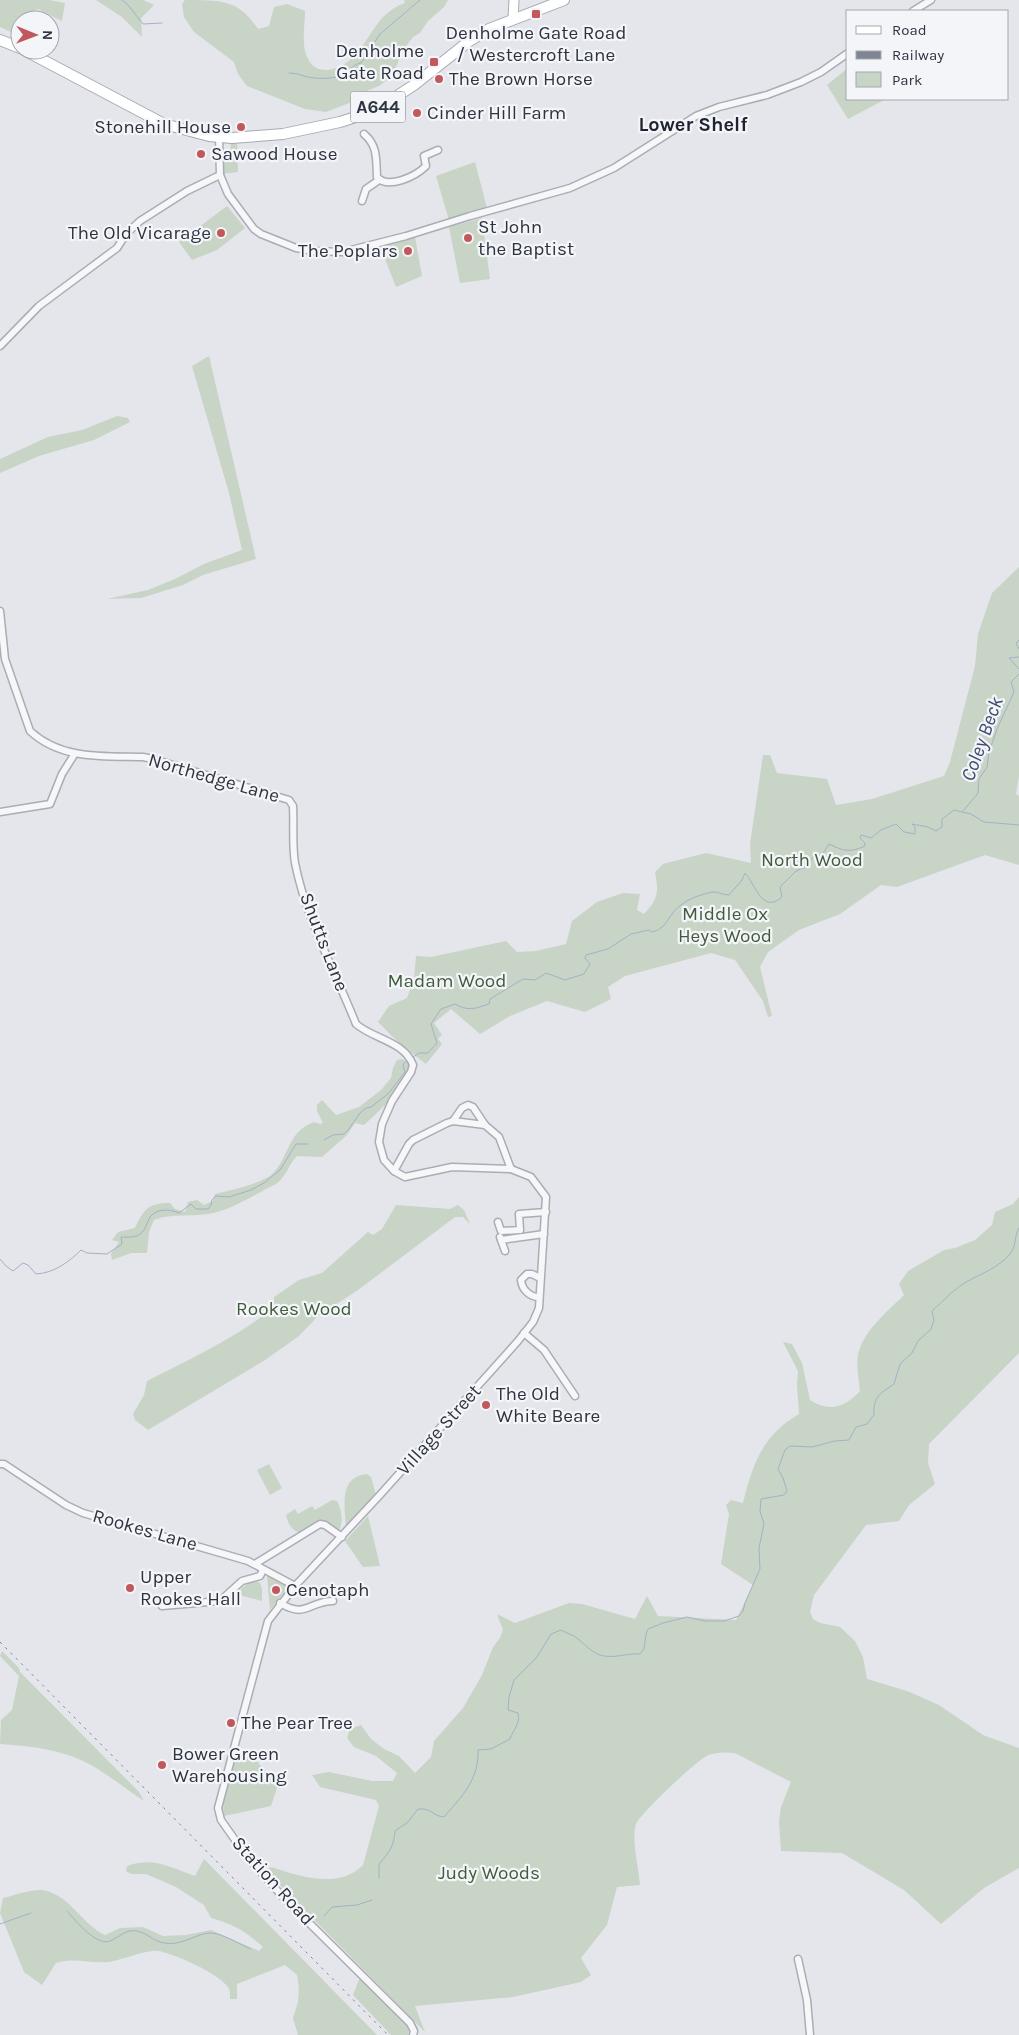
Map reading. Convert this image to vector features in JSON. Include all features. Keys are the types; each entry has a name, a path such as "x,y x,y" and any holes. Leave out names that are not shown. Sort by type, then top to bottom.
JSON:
{"main road":[{"name":"A644","path":"43,60 164,124 208,136 219,137 232,138 283,134 354,118 383,105 414,86 468,42 489,29 513,18 564,0"}],"street":[{"path":"513,18 514,0"},
{"path":"915,10 931,0"},
{"path":"219,137 220,175 228,194 254,229 261,234 296,248 343,252 397,239 570,188 614,168 696,116 719,107 767,95 801,82 821,72 846,54"},
{"path":"364,134 371,140 377,153 379,180"},
{"path":"362,201 366,189 379,180 393,183 415,174 426,166 424,156 438,150"},
{"path":"0,346 38,306 117,248 126,234 140,221 187,192 220,175"},
{"name":"Northedge Lane","path":"0,611 6,659 30,732 39,740 74,755 143,757 288,800"},
{"path":"0,812 50,804 62,774 74,755"},
{"name":"Shutts Lane","path":"288,800 294,806 295,862 312,922 337,975 356,1024 397,1046 413,1063 411,1072 385,1114 382,1124 380,1151 384,1160 394,1172"},
{"path":"453,1122 462,1108 468,1105 473,1108 485,1125 499,1137 512,1169 452,1167 412,1176 404,1176 394,1172 413,1140 447,1123 485,1125"},
{"name":"Village Street","path":"295,1586 342,1537 524,1333 537,1315 546,1197 531,1177 512,1169"},
{"path":"498,1222 501,1231 520,1230 519,1214 546,1212"},
{"path":"505,1251 500,1238 544,1234"},
{"path":"539,1298 533,1297 525,1290 521,1280 527,1274 540,1278"},
{"path":"524,1333 544,1350 574,1396"},
{"name":"Rookes Lane","path":"0,1464 4,1464 66,1505 83,1512 185,1541 255,1564 295,1586"},
{"path":"255,1564 320,1524 326,1525 342,1537"},
{"path":"162,1606 220,1601 242,1582 260,1576 263,1570"},
{"name":"Station Road","path":"295,1586 268,1621 218,1808 222,1820 247,1857 284,1897 410,2023 414,2031 413,2035"},
{"path":"280,1603 289,1609 302,1610 323,1601 333,1601"},
{"path":"798,1959 806,2000 810,2035"}],"green space":[{"path":"0,0 49,0 65,3 62,21 60,20 60,10 10,10 10,32 0,27"},
{"path":"96,0 143,0 154,5 141,18 142,37 122,17"},
{"path":"185,0 209,0 236,7 251,19 258,29 269,26 274,7 287,4 305,11 305,52 311,64 316,68 328,70 341,66 352,58 387,13 405,3 404,0 448,0 444,7 428,21 420,33 413,37 403,50 392,77 379,86 364,92 357,100 326,112 305,109 247,86 238,74 234,62 194,32 184,17 182,4"},
{"path":"846,70 846,100 884,100 848,119 827,85"},
{"path":"231,142 237,142 238,172 221,174 222,155 230,155"},
{"path":"475,162 487,208 449,220 436,176"},
{"path":"227,206 245,228 217,250 192,260 179,242"},
{"path":"482,218 490,279 460,283 449,227"},
{"path":"415,237 422,276 396,287 380,246"},
{"path":"209,356 256,559 203,575 183,585 141,598 107,599 148,590 204,564 242,550 229,493 192,366"},
{"path":"117,416 128,418 130,422 94,440 39,456 0,473 0,459 48,437 82,430"},
{"path":"1019,567 1019,776 1016,794 1019,796 1019,865 985,855 897,887 881,885 840,914 799,930 768,952 760,967 772,1016 768,1017 763,1001 735,960 711,953 625,976 608,987 611,999 585,1012 547,1001 510,1016 480,1034 451,1009 434,1023 442,1035 438,1039 442,1044 426,1064 399,1043 378,1022 389,1006 407,998 414,979 416,956 431,957 506,941 517,952 536,951 566,944 572,921 597,902 623,893 640,894 637,910 644,914 655,900 657,885 655,872 663,864 706,853 751,863 750,844 763,755 770,755 777,773 827,779 836,805 872,799 944,776 950,762 975,666 978,634 992,593"},
{"path":"403,1059 410,1065 402,1083 391,1098 364,1125 355,1123 347,1135 322,1157 297,1156 276,1184 225,1209 208,1214 154,1220 149,1232 147,1253 131,1253 112,1260 111,1254 119,1242 112,1240 118,1232 135,1228 141,1216 148,1208 157,1204 170,1203 175,1209 185,1212 188,1202 197,1200 204,1205 213,1201 215,1194 244,1187 265,1179 277,1169 298,1133 314,1122 323,1123 317,1111 317,1105 322,1100 336,1115 359,1107 381,1090 391,1078 397,1060"},
{"name":"Judy Woods","path":"1019,1197 1019,1353 929,1444 928,1463 935,1484 909,1505 899,1521 866,1525 814,1595 810,1612 813,1619 820,1623 840,1627 855,1641 863,1657 867,1679 907,1691 939,1705 983,1735 1019,1748 1019,1868 984,1888 941,1924 904,1890 842,1853 781,1851 779,1821 781,1807 791,1782 735,1753 712,1754 699,1761 679,1778 647,1810 636,1824 635,1846 640,1885 617,1887 607,1925 581,1958 591,1975 581,1982 513,1997 415,2006 425,2032 265,1870 271,1867 306,1877 331,1879 353,1873 363,1865 379,1806 376,1800 320,1787 312,1775 329,1772 372,1781 393,1781 397,1773 376,1756 354,1747 347,1738 350,1729 361,1725 371,1739 384,1749 399,1756 415,1773 431,1757 434,1741 463,1708 482,1675 493,1647 503,1630 497,1614 515,1623 569,1603 582,1604 635,1619 647,1596 658,1616 736,1620 753,1585 721,1564 729,1514 726,1505 731,1500 743,1503 755,1463 761,1452 768,1441 786,1422 799,1414 798,1371 783,1342 792,1344 802,1363 810,1400 830,1407 849,1401 860,1391 857,1363 861,1346 876,1322 904,1295 899,1284 908,1271 944,1250 975,1240 992,1225 995,1212 1013,1204"},
{"name":"Rookes Wood","path":"396,1205 450,1209 458,1205 464,1210 470,1224 463,1217 455,1217 358,1290 318,1316 299,1336 265,1360 148,1430 135,1420 133,1414 144,1395 147,1381 212,1348 258,1319 273,1308 274,1297 299,1280 322,1273 368,1232 373,1235 382,1229"},
{"path":"269,1464 282,1488 270,1495 257,1470"},
{"path":"367,1474 371,1477 376,1495 346,1528 345,1494 347,1487 358,1476"},
{"path":"332,1500 337,1501 341,1512 342,1521 338,1532 324,1522 303,1533 296,1531 289,1524 286,1515 295,1509 298,1514 312,1506 315,1510"},
{"path":"368,1516 380,1566 363,1567 345,1541"},
{"path":"267,1575 288,1587 270,1610"},
{"path":"254,1580 260,1583 262,1601 236,1594 250,1581"},
{"path":"2,1651 19,1668 20,1672 139,1792 144,1801 106,1774 71,1756 36,1748 0,1744 1,1720 12,1710 19,1676 0,1656"},
{"path":"237,1749 248,1749 263,1769 274,1776 278,1785 271,1806 224,1816 223,1802"},
{"path":"204,1859 377,2035 298,2035 293,2018 298,2002 299,1988 297,1975 285,1965 237,1984 237,1999 230,1999 230,1991 226,1985 209,1972 175,1956 158,1951 109,1962 63,1961 56,1963 42,1985 24,1972 0,1913 3,1898 38,1890 60,1897 89,1924 105,1935 120,1928 143,1927 163,1936 186,1935 211,1930 259,1951 263,1947 250,1936 227,1923 211,1918 204,1905 176,1887 146,1874 131,1874 126,1871 127,1866 145,1862 162,1864 195,1876"},
{"path":"360,1977 407,2024 408,2035 391,2035 353,1995"}],"waterway":[{"path":"122,0 143,24 162,23"},
{"path":"289,73 316,78 341,76 355,65 361,63 380,34 420,0"},
{"name":"Coley Beck","path":"1019,640 1016,643 1019,649"},
{"name":"Coley Beck","path":"1019,657 1009,658 1019,669"},
{"name":"Coley Beck","path":"963,811 978,793 979,779 987,767 989,752 997,729 1014,692 1011,682 1019,674"},
{"name":"Coley Beck","path":"413,1057 419,1053 428,1053 437,1043 431,1024 441,1009 455,1004 463,1008 478,1008 489,1004 490,999 523,979 535,980 546,973 565,980 584,974 590,964 585,958 586,955 608,949 631,934 649,930 652,932 659,929 677,908 694,898 712,892 729,895 742,880 745,873 764,900 775,902 782,897 780,887 796,871 806,867 813,857 822,855 829,844 843,850 855,850 865,846 865,843 860,838 861,835 871,838 881,830 896,824 904,832 915,834 915,827 912,824 928,827 936,831 942,827 942,819 954,810 971,814 984,822 1019,825"},
{"name":"Coley Beck","path":"324,1140 333,1135 344,1134 360,1113 388,1094 405,1072 403,1065 407,1060"},
{"name":"Coley Beck","path":"0,1259 13,1271 23,1263 28,1265 36,1274 49,1272 61,1266 81,1250 87,1253 107,1254 122,1244 121,1237 134,1237 142,1232 150,1217 156,1212 168,1210 179,1213 191,1204 196,1209 208,1209 216,1196 229,1197 251,1190 264,1183 280,1170 296,1144 308,1144"},
{"path":"379,1878 379,1864 390,1849 395,1831 408,1822 418,1809 427,1810 444,1817 468,1787 476,1770 478,1750 491,1749 510,1739 519,1717 518,1713 508,1710 509,1697 514,1680 537,1657 551,1634 561,1630 576,1638 593,1652 604,1656 640,1654 644,1649 648,1629 663,1623 687,1617 705,1621 724,1621 739,1616 743,1611 760,1569 759,1548 764,1524 760,1511 761,1499 784,1495 787,1491 778,1469 785,1450 790,1446 812,1447 835,1441 849,1440 856,1427 867,1424 874,1415 878,1396 894,1384 900,1364 912,1353 918,1341 931,1329 934,1320 932,1311 958,1287 1006,1259 1014,1248 1019,1228"},
{"path":"324,1916 332,1907 357,1905 372,1900"},
{"path":"67,1911 88,1933 100,1941 106,1942 133,1931 141,1932 161,1942 170,1944 212,1933 227,1937 251,1949"},
{"path":"0,1924 31,1913"}],"railway":[{"path":"0,1642 388,2035"}],"place":[{"name":"Denholme Gate Road / Westercroft Lane","path":"536,14"},
{"name":"Denholme Gate Road","path":"434,62"},
{"name":"The Brown Horse","path":"439,79"},
{"name":"Cinder Hill Farm","path":"417,113"},
{"name":"Stonehill House","path":"241,127"},
{"name":"Sawood House","path":"201,154"},
{"name":"The Old Vicarage","path":"221,233"},
{"name":"St John the Baptist","path":"468,238"},
{"name":"The Poplars","path":"408,251"},
{"name":"The Old White Beare","path":"486,1405"},
{"name":"Upper Rookes Hall","path":"130,1588"},
{"name":"Cenotaph","path":"276,1590"},
{"name":"The Pear Tree","path":"231,1723"},
{"name":"Bower Green Warehousing","path":"162,1765"}],"district":[{"name":"Lower Shelf","path":"693,124"}],"park label":[{"name":"North Wood","path":"812,860"},
{"name":"Middle Ox Heys Wood","path":"725,925"},
{"name":"Madam Wood","path":"447,981"}]}
